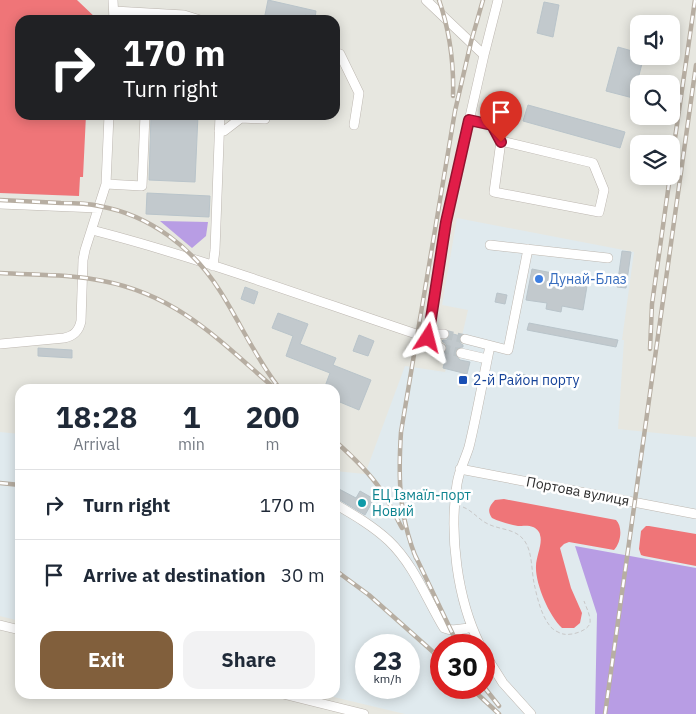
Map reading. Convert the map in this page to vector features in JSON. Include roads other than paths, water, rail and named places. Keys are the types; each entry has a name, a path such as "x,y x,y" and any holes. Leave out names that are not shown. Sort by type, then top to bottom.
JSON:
{"street":[{"path":"113,0 114,15"},
{"path":"426,0 484,55"},
{"path":"428,338 446,222 498,0"},
{"path":"340,54 359,93 354,125"},
{"path":"0,344 70,337 78,330 81,321 85,250 106,184 109,120"},
{"path":"106,184 142,186 145,120"},
{"path":"213,266 216,250 220,120"},
{"path":"219,131 224,131 237,120"},
{"path":"469,120 492,125 501,142 494,192 599,212 604,190 593,164 501,142"},
{"path":"0,204 98,208"},
{"path":"92,230 162,249 428,338 441,348"},
{"path":"490,245 608,258"},
{"path":"464,340 508,350 528,249"},
{"path":"428,338 444,334"},
{"path":"475,634 464,604 457,566 454,527 455,506 460,469 468,449 490,346"},
{"path":"461,353 487,359"},
{"name":"Портова вулиця","path":"460,469 696,514"},
{"path":"340,507 371,526 389,541 404,558 418,578 444,628 455,630 472,627"},
{"path":"0,625 15,629"},
{"path":"495,671 503,683 531,714"},
{"path":"303,699 364,714"}],"tunnel":[{"path":"444,334 465,339"},
{"path":"441,348 461,353"}],"railway":[{"path":"439,0 451,48 453,96"},
{"path":"416,558 406,527 401,496 401,432 455,111 483,0"},
{"path":"675,135 695,0"},
{"path":"605,714 696,65"},
{"path":"650,349 652,304 669,185"},
{"path":"0,200 80,203 118,210 136,217 168,236 197,261 209,275 228,303 263,366 276,384"},
{"path":"0,273 65,276 103,281 153,297 175,308 215,336 270,384"},
{"path":"340,446 360,464 376,483 387,499 402,528"},
{"path":"0,483 15,484"},
{"path":"414,553 453,634"},
{"path":"340,574 369,595 430,649"},
{"path":"483,699 499,714"},
{"path":"493,699 499,706"}],"place":[{"name":"Дунай-Блаз","path":"539,279"},
{"name":"2-й Район порту","path":"463,380"},
{"name":"ЕЦ Ізмаїл-порт Новий","path":"362,503"}]}
